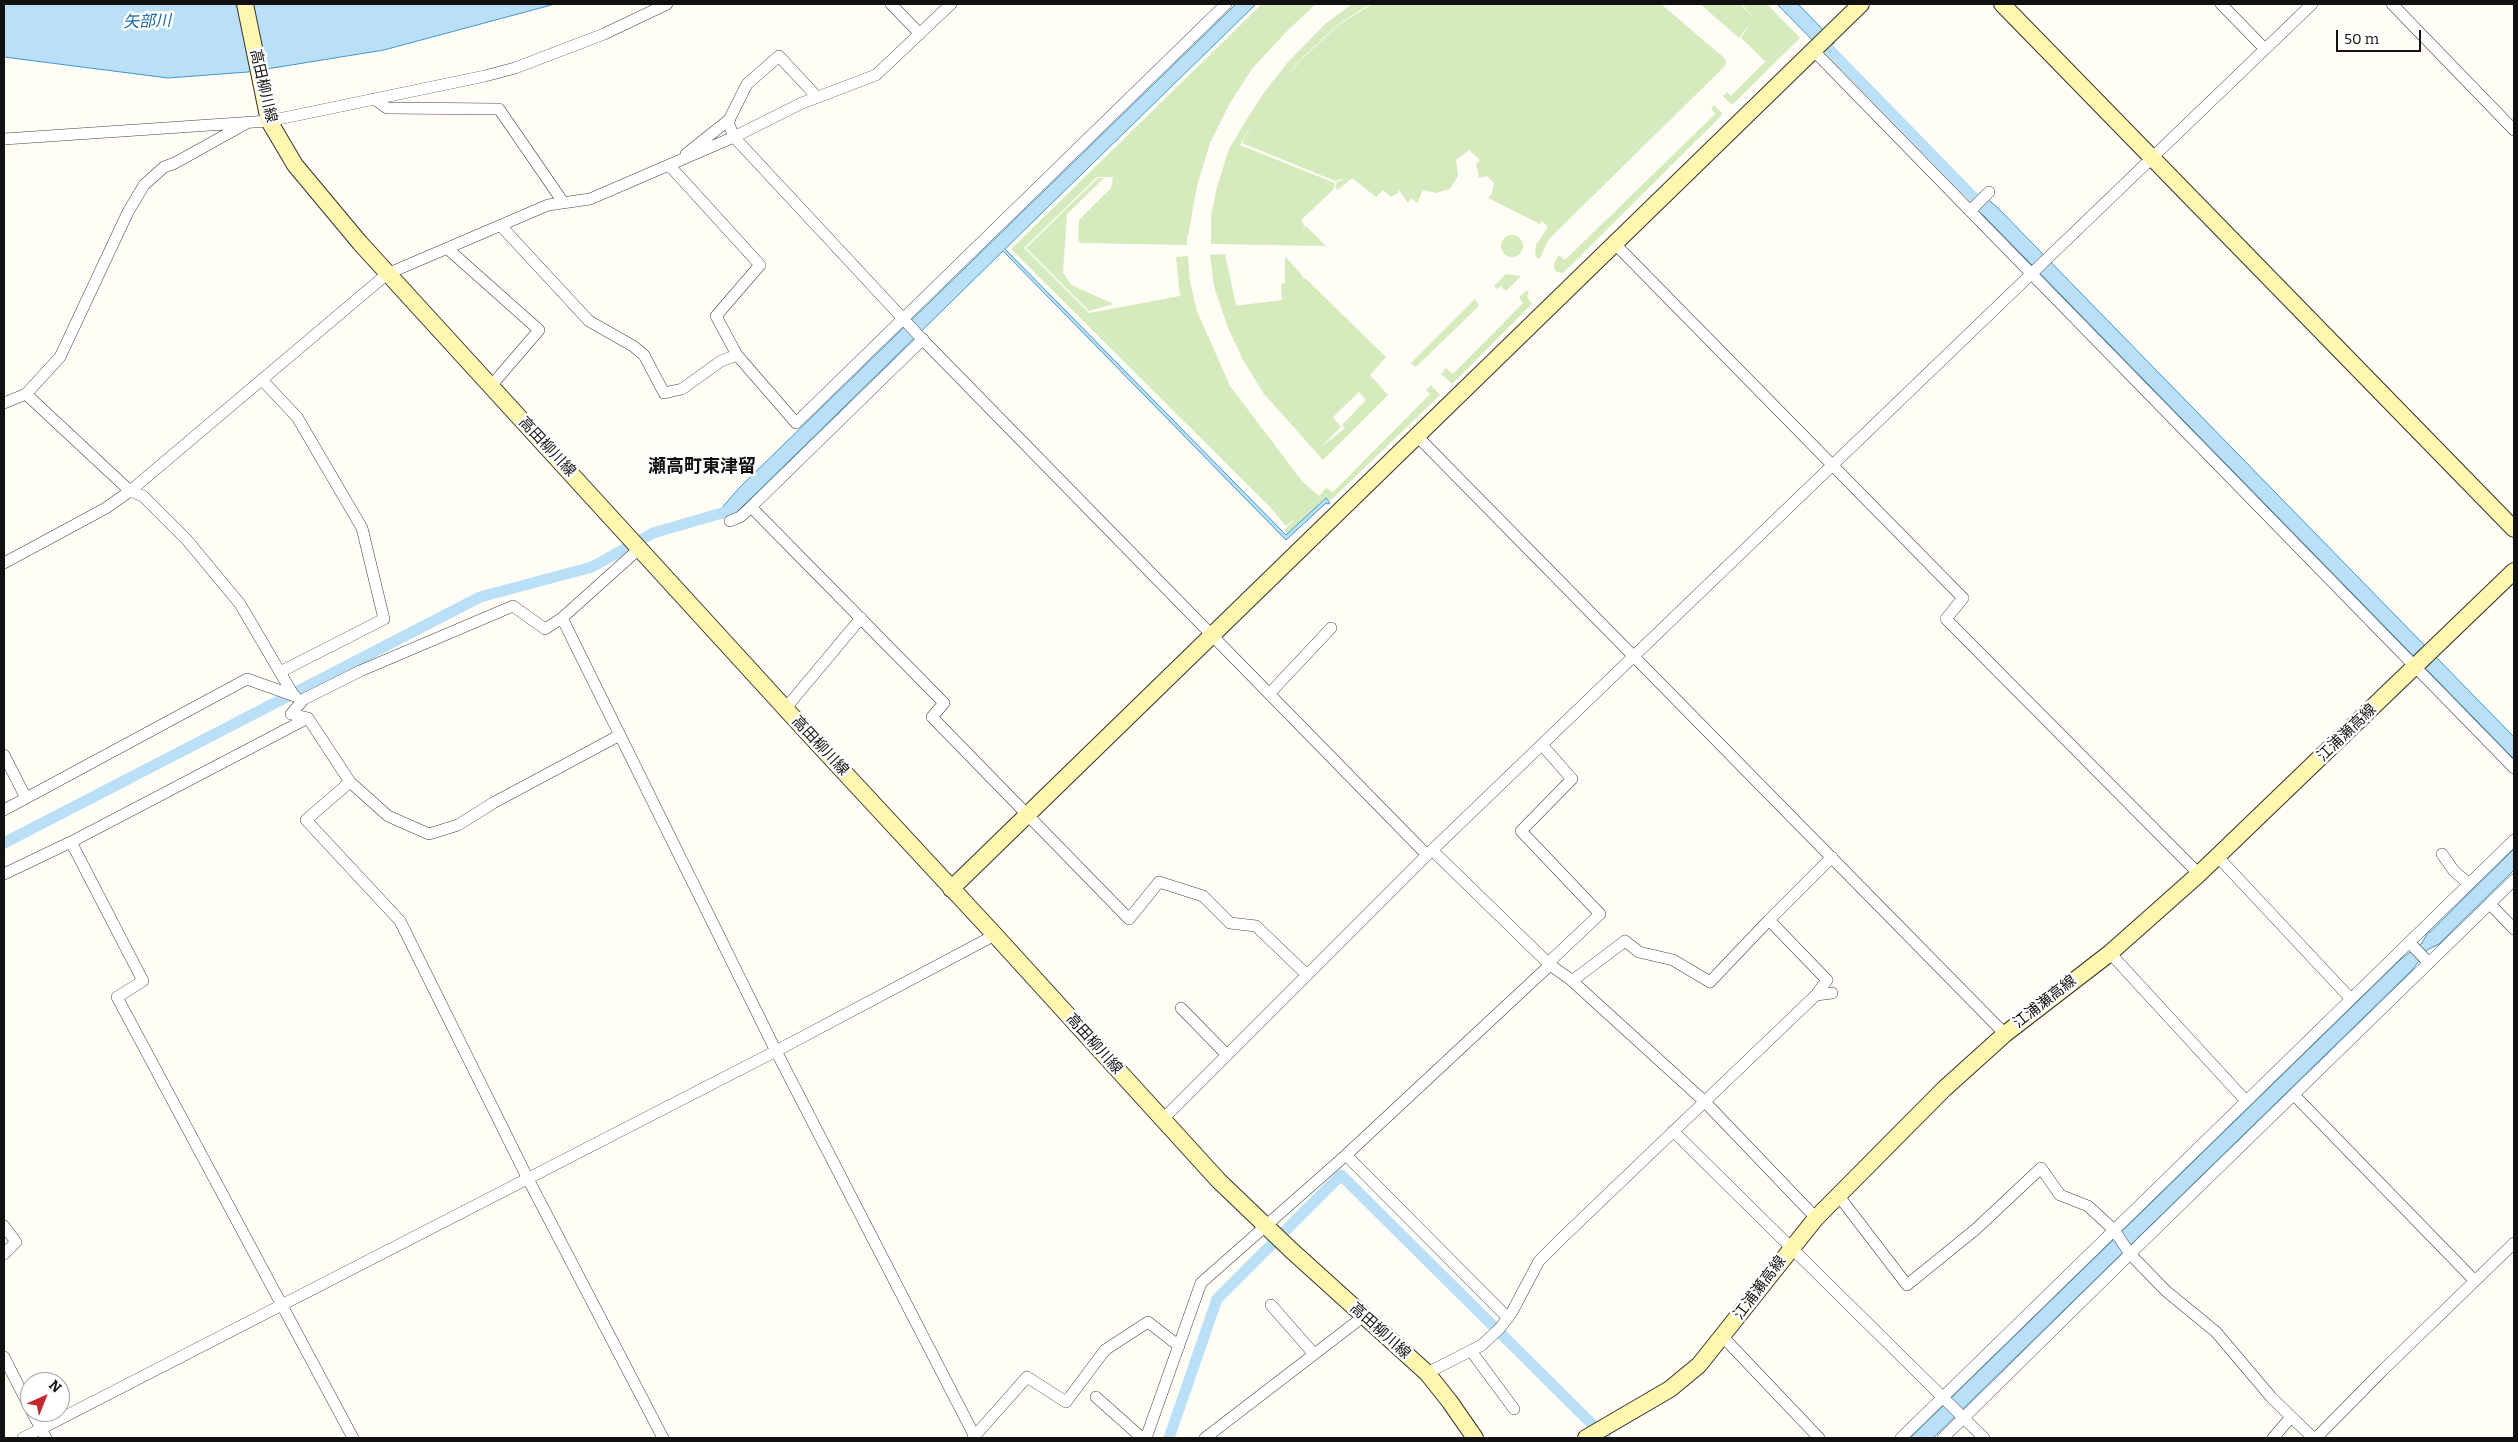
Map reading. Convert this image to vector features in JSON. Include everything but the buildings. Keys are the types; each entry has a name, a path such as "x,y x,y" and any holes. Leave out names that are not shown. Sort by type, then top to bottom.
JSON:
{"main road":[{"name":"高田柳川線","path":"245,4 268,117 295,165 313,188 387,274 640,548 785,709 951,889 996,935 1162,1120 1266,1227 1427,1374 1450,1402 1475,1438"},
{"path":"951,889 1861,4"},
{"path":"2002,4 2514,529"},
{"name":"江浦瀬高線","path":"1586,1438 1670,1389 1699,1365 1816,1218 1944,1089 2005,1034 2110,953 2218,857 2514,571"}],"street":[{"path":"4,139 249,122 374,99 515,68 589,41 667,4"},
{"path":"892,4 920,34"},
{"path":"4,563 106,508 130,491 387,274 548,205 584,200 734,137 817,97 876,75 951,4"},
{"path":"673,163 760,265 716,316 737,355 796,424 1226,4"},
{"path":"2221,4 2265,49"},
{"path":"1162,1120 1430,853 2151,156 2312,4"},
{"path":"2392,4 2514,130"},
{"path":"1814,49 2417,665 2514,768"},
{"path":"817,97 779,56 747,84 728,122 734,137 922,339 1212,635 1430,853 1549,964 1571,980 1704,1101 1816,1218"},
{"path":"374,99 387,108 499,108 563,202"},
{"path":"673,163 730,119"},
{"path":"4,403 26,394 60,357 128,212 144,185 164,167 176,163 249,122"},
{"path":"1972,209 1987,195"},
{"path":"501,226 589,321 633,346 644,355 664,393 682,389 721,361 737,355"},
{"path":"1615,244 1964,598 1946,619 2199,874"},
{"path":"448,248 539,330 491,386"},
{"path":"730,521 740,518 922,339"},
{"path":"262,380 298,417 362,528 384,619 280,672"},
{"path":"26,394 130,491 143,496 187,540 224,582 240,604 280,672 299,698"},
{"path":"1417,436 2005,1034"},
{"path":"751,507 944,703 932,717 1026,816 1129,919 1159,882 1194,893 1203,896 1230,923 1256,926 1307,975"},
{"path":"620,735 492,803 458,825 429,834 388,816 350,782 308,718 291,714 299,698 513,606 545,630 562,618 640,548"},
{"path":"562,618 776,1051 973,1436 1028,1377 1066,1402 1105,1350 1148,1322 1179,1346"},
{"path":"785,709 861,618"},
{"path":"1270,693 1331,628"},
{"path":"4,810 247,679 299,698"},
{"path":"4,874 71,842 308,718"},
{"path":"1096,1397 1144,1438 1201,1283 1346,1155 1600,914 1522,831 1572,779 1542,745"},
{"path":"4,755 26,798"},
{"path":"350,782 306,820 400,921 527,1177 663,1438"},
{"path":"1943,1438 2294,1095 2419,952 2469,884 2514,840"},
{"path":"71,842 143,981 117,997 283,1304 353,1438"},
{"path":"2442,854 2451,867 2469,884"},
{"path":"1571,980 1625,941 1639,952 1673,960 1710,982 1832,857"},
{"path":"2218,857 2351,999"},
{"path":"1902,1438 2351,999 2490,904 2514,880"},
{"path":"2490,904 2514,929"},
{"path":"1427,1374 1482,1345 1510,1315 1539,1261 1816,995 1827,980 1769,920"},
{"path":"23,1438 43,1433 283,1304 527,1177 776,1051 996,935"},
{"path":"2110,953 2246,1101"},
{"path":"1816,995 1832,993"},
{"path":"1181,1008 1227,1055"},
{"path":"2294,1095 2475,1281"},
{"path":"1673,1131 1984,1438"},
{"path":"1346,1155 1510,1315"},
{"path":"1838,1195 1907,1286 1976,1229 2041,1168 2060,1195 2088,1206 2114,1230 2130,1254 2166,1290 2216,1332 2271,1397 2314,1438 2514,1243"},
{"path":"4,1226 16,1242 4,1254"},
{"path":"1271,1305 1314,1354"},
{"path":"1205,1438 1364,1316"},
{"path":"1723,1337 1819,1438"},
{"path":"1471,1351 1514,1409"},
{"path":"4,1357 20,1388"},
{"path":"2273,1438 2292,1417"}],"green space":[{"path":"1262,4 1316,4 1287,31 1252,69 1230,103 1210,143 1197,186 1188,236 1105,234 1187,236 1187,245 1080,243 1078,238 1079,220 1111,188 1113,177 1097,177 1024,248 1089,313 1180,296 1176,257 1188,256 1190,282 1197,311 1230,386 1302,481 1319,496 1326,488 1333,492 1430,394 1426,390 1431,385 1440,395 1330,501 1325,498 1287,534 1284,530 1297,517 1286,526 1268,505 1011,249"},
{"path":"1352,4 1370,4 1337,25 1299,61 1281,84 1300,61 1338,25 1372,4 1661,4 1726,61 1725,66 1549,239 1538,259 1535,255 1536,245 1548,227 1542,221 1540,224 1488,198 1492,193 1494,183 1487,176 1479,178 1476,164 1480,160 1469,150 1456,160 1458,176 1450,189 1436,193 1423,190 1417,203 1411,198 1408,203 1398,189 1398,193 1391,197 1383,190 1376,197 1352,178 1338,190 1335,187 1337,182 1347,178 1335,181 1242,143 1256,117 1240,145 1335,183 1333,190 1301,220 1304,226 1303,231 1305,225 1326,246 1211,244 1211,216 1217,187 1229,149 1265,91 1288,62 1324,25"},
{"path":"1700,4 1740,4 1754,18 1742,4 1767,4 1800,38 1732,105 1723,96 1727,92 1731,96 1765,62 1767,63 1741,38 1752,21 1739,38"},
{"path":"1714,105 1722,113 1721,116 1563,273 1557,272 1554,269 1555,261 1559,255 1565,260 1714,115 1715,113 1711,109"},
{"path":"1098,178 1104,178 1067,214 1063,272 1071,285 1114,304 1089,311 1026,248"},
{"path":"1508,235 1516,235 1523,242 1523,250 1516,257 1508,257 1501,250 1501,242"},
{"path":"1225,254 1236,305 1234,306 1282,300 1281,284 1285,283 1285,256 1304,278 1303,282 1305,278 1386,357 1370,375 1388,395 1323,460 1264,394 1243,360 1228,328 1214,287 1210,255","holes":["1359,392 1366,400 1342,425 1345,428 1320,448 1341,427 1333,417"]},
{"path":"1506,274 1521,276 1506,291 1501,286 1497,289 1494,286"},
{"path":"1527,290 1529,293 1527,297 1532,304 1452,384 1441,374 1446,368 1453,374 1523,303 1519,297"},
{"path":"1475,299 1479,306 1415,367 1411,363"}],"water":[{"name":"矢部川","path":"4,4 555,4 384,50 248,72 168,78 4,57"},
{"path":"1236,4 1256,4 1005,249 1286,535 1326,498 1330,503 1326,503 1286,540 1003,251 738,511 721,518 719,511 740,487"},
{"path":"1777,4 1798,4 1835,42 1824,52"},
{"path":"1980,193 1997,207 2514,737 2514,759 1985,217 1972,202"},
{"path":"2514,849 2514,870 2439,944 2427,950 2413,969 1933,1438 1910,1438 2401,959 2422,943 2427,934 2426,932 2430,932"}],"waterway":[{"path":"1818,38 1985,209"},
{"path":"4,843 480,597 592,567 653,533 729,511 733,508"},
{"path":"1169,1438 1217,1299 1341,1175 1606,1438"}],"district":[{"name":"瀬高町東津留","path":"702,467"}]}
